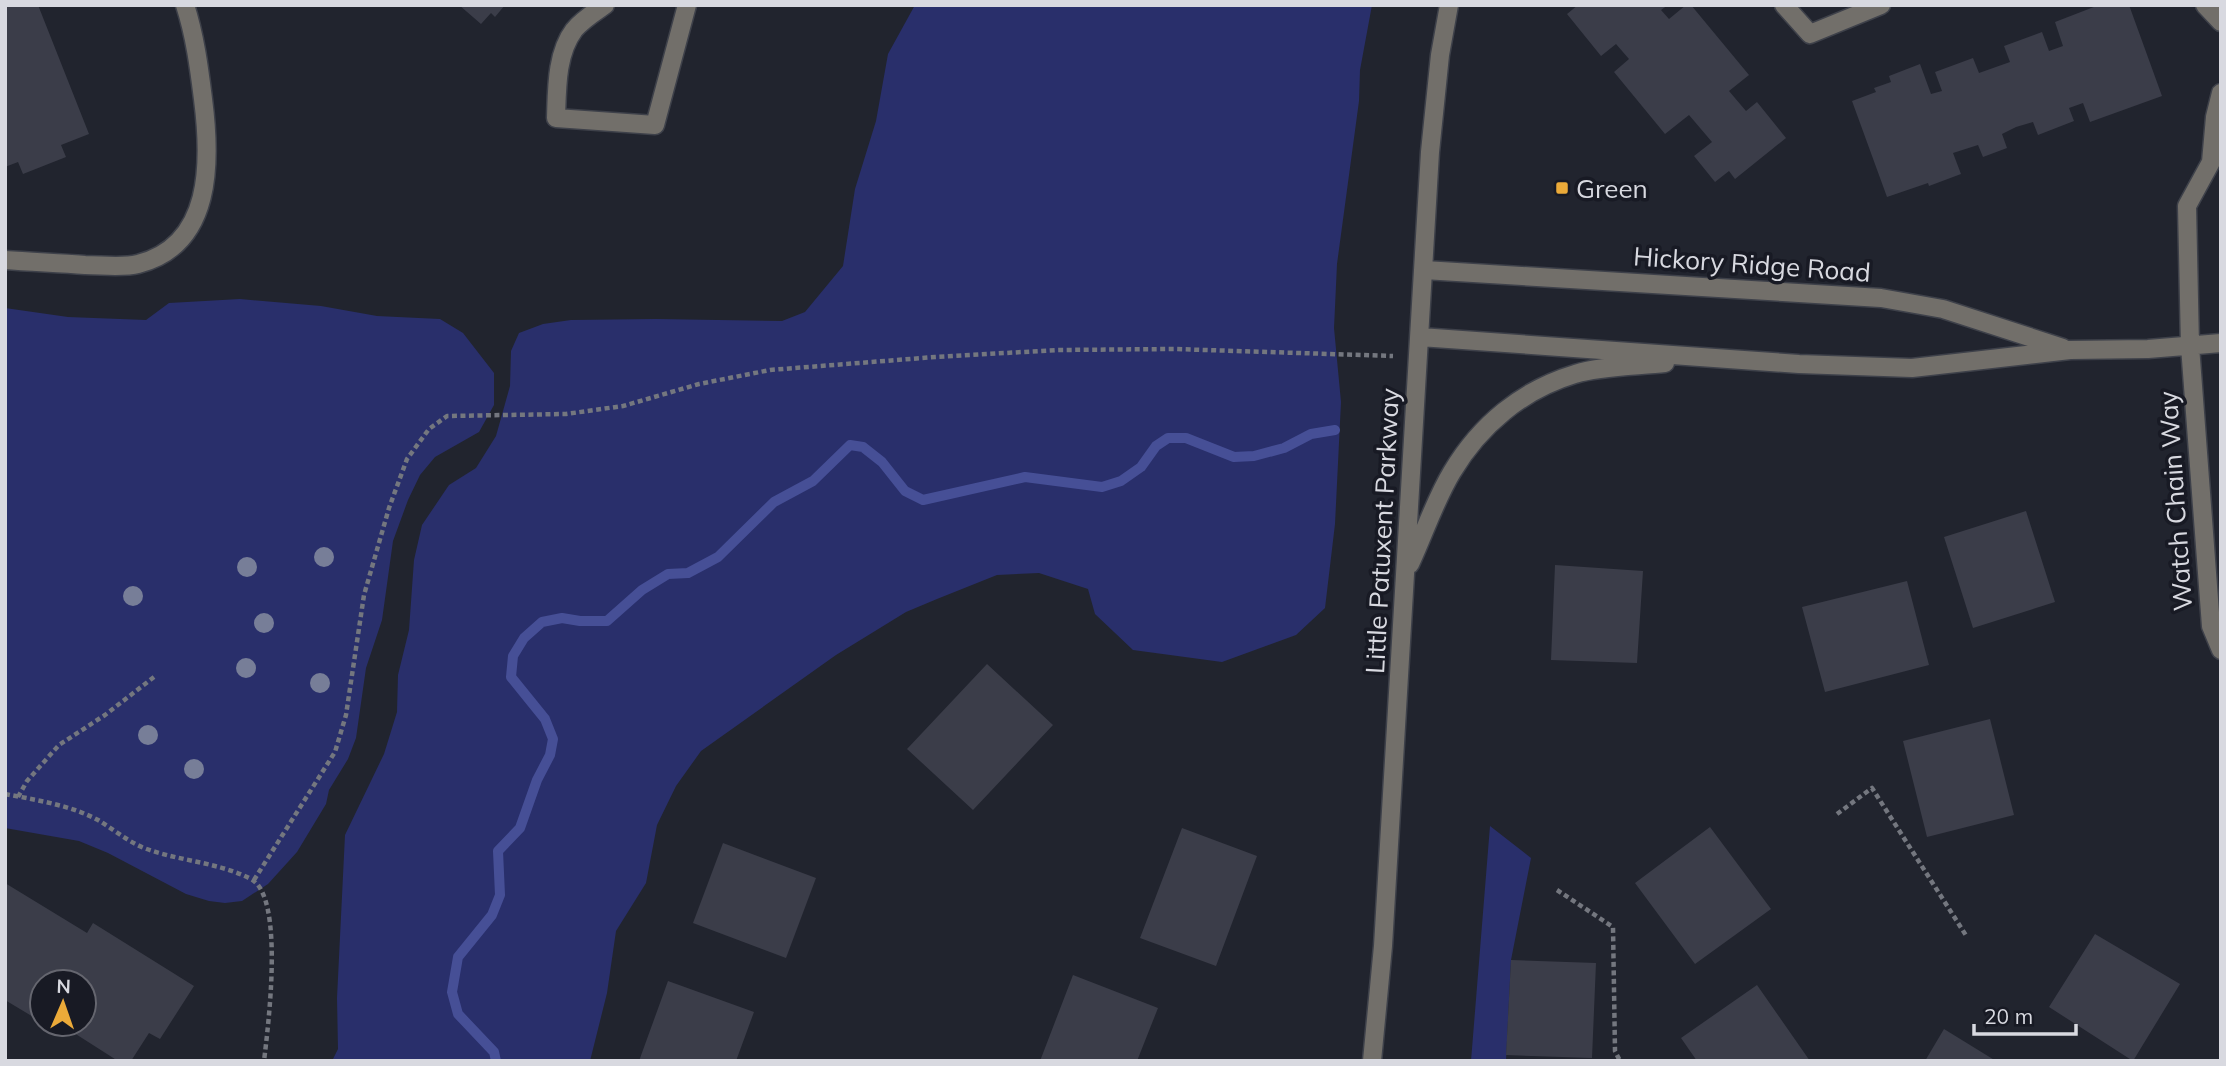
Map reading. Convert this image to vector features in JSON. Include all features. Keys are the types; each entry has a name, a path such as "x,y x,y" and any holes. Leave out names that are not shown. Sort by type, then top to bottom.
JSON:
{"street":[{"path":"5,260 136,265 164,255 188,231 200,206 206,184 208,156 200,74 185,5"},
{"path":"605,5 574,30 563,54 558,78 556,118 655,125 687,5"},
{"name":"Little Patuxent Parkway","path":"1372,1061 1383,946 1430,152 1440,55 1449,5"},
{"path":"1784,5 1811,34 1881,5"},
{"path":"2205,5 2221,22"},
{"path":"2221,93 2215,117 2211,162 2221,180"},
{"name":"Watch Chain Way","path":"2211,162 2187,206 2190,346 2211,626 2221,649"},
{"name":"Hickory Ridge Road","path":"1424,270 1881,298 1943,309 2070,350"},
{"name":"Hickory Ridge Road","path":"1420,337 1799,364 1912,368 2070,350 2221,343"},
{"path":"1406,574 1451,472 1501,412 1541,387 1577,373 1708,358"}],"path":[{"path":"254,880 335,752 346,715 364,595 389,508 407,458 429,429 447,416 566,414 623,406 699,384 770,370 935,357 1058,350 1174,349 1418,358"},
{"path":"18,797 27,780 59,745 105,715 154,677"},
{"path":"1838,814 1872,788 1967,937"},
{"path":"5,794 72,810 97,820 143,848 254,880 263,895 270,922 273,955 264,1061"},
{"path":"1557,890 1613,927 1615,1051 1620,1061"}],"shaded area":[{"path":"915,5 1372,5 1360,70 1359,101 1337,264 1334,328 1341,402 1335,524 1325,608 1296,635 1222,662 1133,650 1095,614 1088,589 1039,573 997,575 906,612 836,655 701,751 676,786 657,825 646,883 616,931 607,993 590,1061 332,1061 338,1049 337,998 345,835 384,754 397,712 398,675 409,630 414,560 422,525 449,485 476,468 496,436 510,386 511,351 519,333 543,324 571,320 782,321 805,312 843,266 855,189 876,121 888,54"},
{"path":"240,299 321,306 377,316 440,319 463,333 494,373 494,405 479,432 435,457 420,475 408,500 393,541 382,620 366,668 356,738 348,759 329,790 326,804 297,852 268,884 242,901 225,903 186,894 108,853 79,841 5,828 5,308 68,317 146,320 169,303"},
{"path":"1490,826 1531,858 1511,960 1506,1061 1471,1061"}],"building":[{"path":"5,5 38,5 89,134 61,145 66,157 23,174 18,162 5,167"},
{"path":"459,5 505,5 495,17 491,13 481,24"},
{"path":"1578,5 1668,5 1661,10 1669,19 1686,5 1691,5 1749,75 1729,91 1746,111 1757,102 1786,138 1735,179 1729,171 1715,182 1694,156 1712,142 1689,115 1665,134 1614,72 1629,59 1616,44 1601,56 1567,14"},
{"path":"2099,5 2129,5 2162,96 2090,122 2083,103 2069,108 2074,121 2038,135 2033,122 2016,127 2002,134 2007,148 1983,157 1978,145 1953,153 1961,174 1887,197 1852,101 1876,92 1874,88 1891,82 1889,76 1920,64 1931,94 1942,91 1935,72 1973,58 1979,73 2010,62 2004,46 2042,32 2049,51 2063,46 2055,22"},
{"path":"2026,511 2055,602 1973,628 1944,537"},
{"path":"1555,565 1643,571 1637,663 1551,660"},
{"path":"1907,581 1929,665 1825,692 1802,607"},
{"path":"987,664 1053,725 973,810 907,749"},
{"path":"1990,719 2014,815 1927,837 1903,741"},
{"path":"1710,827 1771,909 1695,964 1635,883"},
{"path":"1182,828 1257,856 1216,966 1140,938"},
{"path":"723,843 816,878 786,958 693,923"},
{"path":"5,883 87,933 93,923 194,986 160,1039 149,1033 131,1061 118,1061 82,1038 98,1038 98,968 28,968 28,1014 5,1000"},
{"path":"2095,934 2180,984 2133,1061 2049,1007"},
{"path":"1511,960 1596,963 1592,1058 1506,1055"},
{"path":"1073,975 1158,1008 1137,1061 1040,1061"},
{"path":"668,981 754,1012 736,1061 639,1061"},
{"path":"1757,985 1810,1061 1697,1061 1681,1038"},
{"path":"1944,1029 1996,1061 1925,1061"}],"waterway":[{"path":"496,1061 494,1052 458,1014 452,992 458,957 492,915 500,895 498,851 520,828 537,780 550,755 553,739 545,719 511,677 513,656 524,638 542,622 562,618 607,621 642,590 668,574 688,573 718,557 774,502 813,481 850,445 863,447 882,462 905,491 923,500 1025,477 1102,487 1121,481 1141,467 1156,446 1168,438 1186,438 1234,457 1254,456 1284,448 1311,434 1335,430"}],"place":[{"name":"Green","path":"1562,188"}]}
